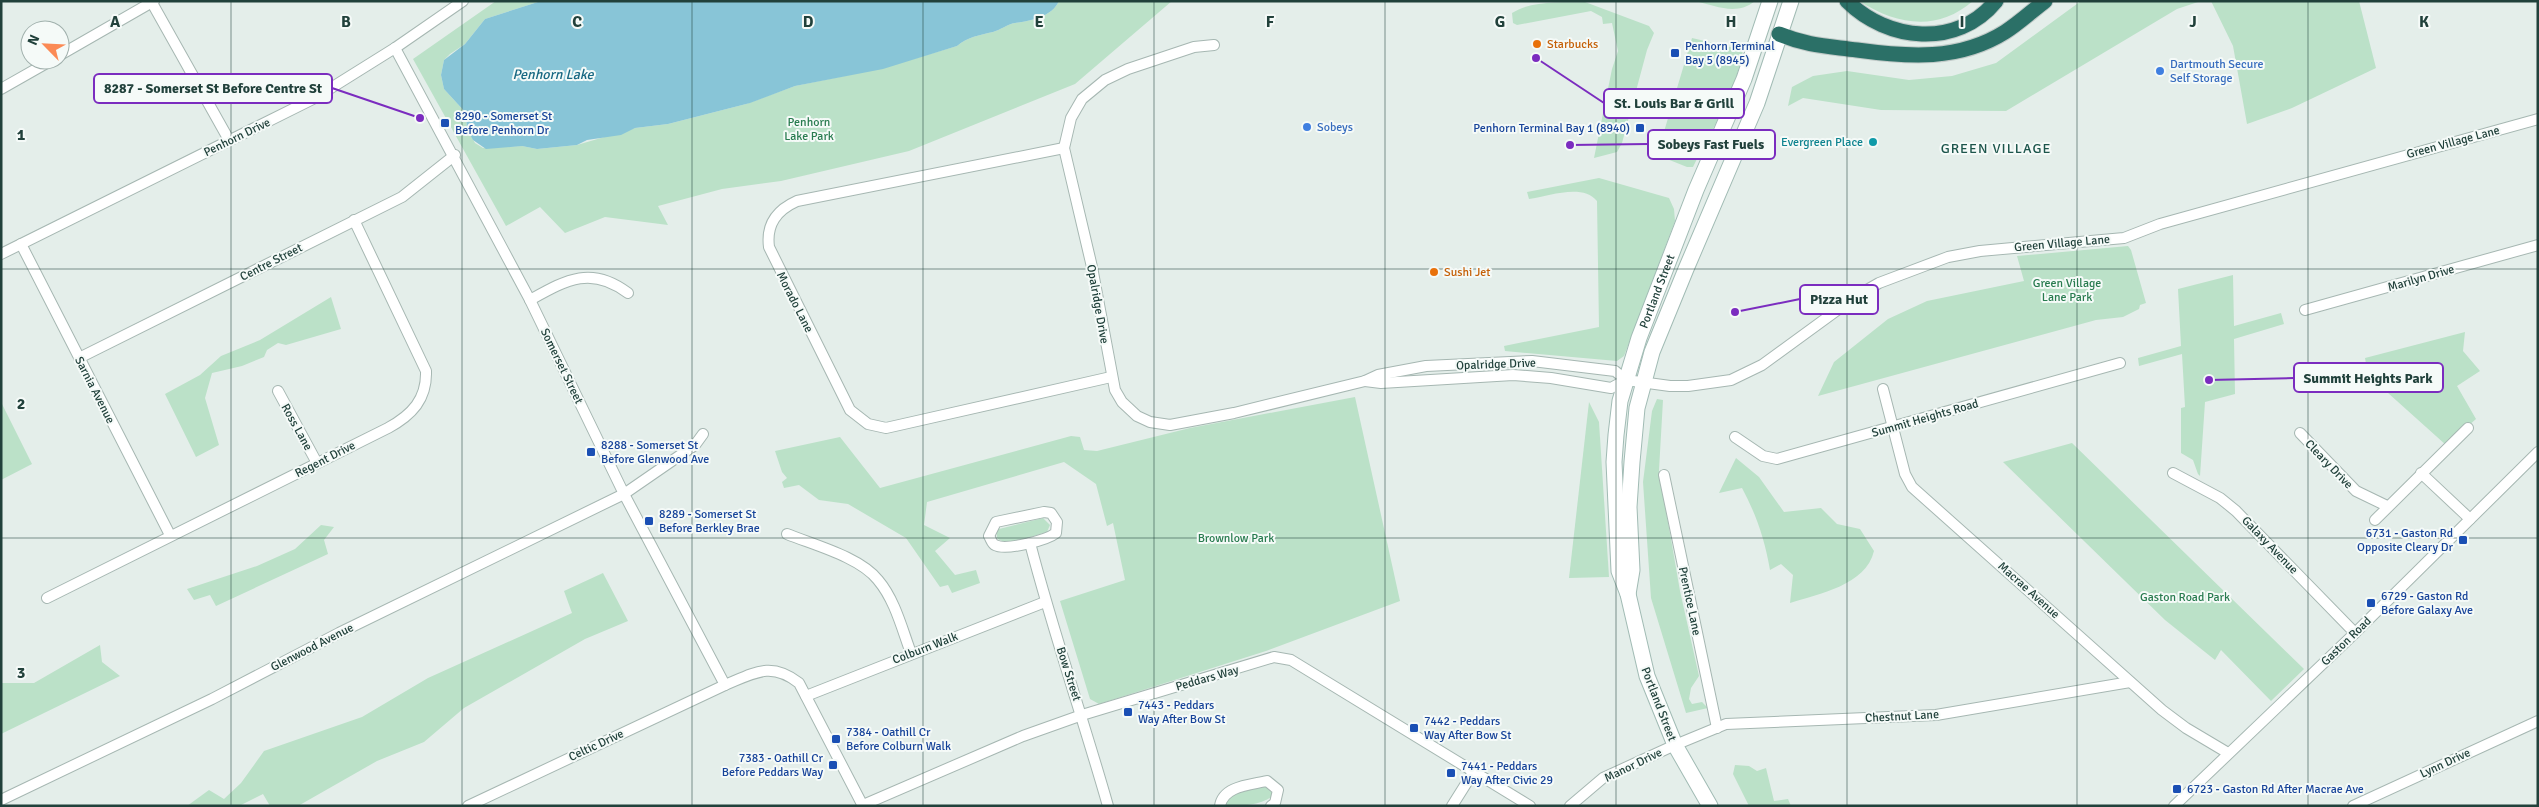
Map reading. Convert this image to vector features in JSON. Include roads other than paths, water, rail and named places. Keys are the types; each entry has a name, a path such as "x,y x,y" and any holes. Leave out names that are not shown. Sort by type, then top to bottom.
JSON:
{"highway":[{"path":"1847,1 1872,20 1893,29 1919,34 1944,34 1976,20 1996,1"},
{"path":"1779,34 1803,44 1900,56 1926,57 1975,46 2004,32 2045,1"}],"main road":[{"name":"Portland Street","path":"1710,806 1675,745 1647,676 1628,594 1632,570 1629,507 1636,418 1635,381 1648,313 1696,190 1744,79 1770,1"},
{"name":"Portland Street","path":"1635,381 1652,352 1756,103 1791,1"},
{"path":"1760,28 1779,34"}],"street":[{"name":"Penhorn Drive","path":"1,254 315,98 395,48 463,1"},
{"path":"70,49 152,2 229,140"},
{"name":"Opalridge Drive","path":"1214,45 1194,47 1128,69 1104,80 1082,100 1071,118 1064,148 1092,267 1111,377 1118,396 1132,412 1150,422 1170,425 1234,413 1365,381 1378,375 1426,366 1532,361 1615,371 1635,381"},
{"name":"Somerset Street","path":"395,48 455,155 530,300 624,494 725,685"},
{"path":"1,89 34,70"},
{"name":"Green Village Lane","path":"1635,381 1688,386 1731,380 1762,365 1879,283 1948,257 1980,251 2124,238 2160,224 2538,119"},
{"name":"Morado Lane","path":"1064,148 797,201 777,212 770,227 769,247 850,410 868,424 886,428 1111,377"},
{"name":"Centre Street","path":"79,358 402,196 455,155"},
{"name":"Regent Drive","path":"47,598 400,421 417,406 427,386 426,371 421,357 354,220"},
{"name":"Sarnia Avenue","path":"21,244 170,535"},
{"name":"Marilyn Drive","path":"2305,310 2538,246"},
{"path":"530,300 552,288 586,276 618,285 628,293"},
{"name":"Summit Heights Road","path":"1735,437 1762,456 1777,459 2120,363"},
{"name":"Opalridge Drive","path":"1365,381 1380,383 1513,375 1551,378 1611,388 1635,381"},
{"name":"Macrae Avenue","path":"1883,389 1905,474 1912,487 2130,682 2186,728 2228,753"},
{"name":"Ross Lane","path":"278,391 317,463"},
{"path":"2375,520 2387,506 2468,428"},
{"name":"Cleary Drive","path":"2300,433 2356,491 2387,506"},
{"name":"Glenwood Avenue","path":"1,800 624,494 694,445 703,434"},
{"name":"Gaston Road","path":"2174,806 2355,633 2538,452"},
{"name":"Galaxy Avenue","path":"2173,473 2220,498 2236,511 2355,633"},
{"path":"2421,473 2470,519"},
{"name":"Prentice Lane","path":"1664,475 1717,728"},
{"path":"1044,512 1051,513 1057,522 1056,533 1050,537 1030,543 1000,546 995,545 989,536 996,522 1044,512"},
{"path":"786,534 860,564 868,570 886,592 911,653"},
{"name":"Bow Street","path":"1030,543 1045,602 1082,715 1108,806"},
{"name":"Colburn Walk","path":"806,696 911,653 1045,602"},
{"name":"Peddars Way","path":"863,805 1023,736 1082,715 1274,657 1291,660 1530,806"},
{"name":"Celtic Drive","path":"468,806 725,685 767,669 789,675 799,683 863,805"},
{"name":"Chestnut Lane","path":"1675,745 1717,728 1738,722 1936,715 2130,682"},
{"name":"Lynn Drive","path":"2352,806 2538,721"},
{"name":"Manor Drive","path":"1570,806 1603,778 1675,745"},
{"path":"1452,806 1474,771"},
{"path":"1220,806 1223,796 1229,790 1267,781 1278,790 1275,803 1271,806"}],"water":[{"name":"Penhorn Lake","path":"541,1 1059,1 1051,11 1040,17 969,38 957,46 883,69 795,86 750,103 668,124 635,128 621,135 587,140 577,145 537,149 522,146 486,149 473,140 467,129 466,113 444,89 441,75 444,60 465,44 485,19"}],"place":[{"name":"Starbucks","path":"1537,44"},
{"name":"Penhorn Terminal Bay 5 (8945)","path":"1675,53"},
{"name":"St. Louis Bar & Grill","path":"1536,58"},
{"name":"Dartmouth Secure Self Storage","path":"2160,71"},
{"name":"8287 - Somerset St Before Centre St","path":"420,118"},
{"name":"8290 - Somerset St Before Penhorn Dr","path":"445,123"},
{"name":"Sobeys","path":"1307,127"},
{"name":"Penhorn Terminal Bay 1 (8940)","path":"1640,128"},
{"name":"Evergreen Place","path":"1873,142"},
{"name":"Sobeys Fast Fuels","path":"1570,145"},
{"name":"Sushi Jet","path":"1434,272"},
{"name":"Pizza Hut","path":"1735,312"},
{"name":"Summit Heights Park","path":"2209,380"},
{"name":"8288 - Somerset St Before Glenwood Ave","path":"591,452"},
{"name":"8289 - Somerset St Before Berkley Brae","path":"649,521"},
{"name":"6731 - Gaston Rd Opposite Cleary Dr","path":"2463,540"},
{"name":"6729 - Gaston Rd Before Galaxy Ave","path":"2371,603"},
{"name":"7443 - Peddars Way After Bow St","path":"1128,712"},
{"name":"7442 - Peddars Way After Bow St","path":"1414,728"},
{"name":"7384 - Oathill Cr Before Colburn Walk","path":"836,739"},
{"name":"7383 - Oathill Cr Before Peddars Way","path":"833,765"},
{"name":"7441 - Peddars Way After Civic 29","path":"1451,773"},
{"name":"6723 - Gaston Rd After Macrae Ave","path":"2177,789"}],"district":[{"name":"GREEN VILLAGE","path":"1996,148"}],"park label":[{"name":"Penhorn Lake Park","path":"809,129"},
{"name":"Green Village Lane Park","path":"2067,290"},
{"name":"Brownlow Park","path":"1236,538"},
{"name":"Gaston Road Park","path":"2185,597"}]}
